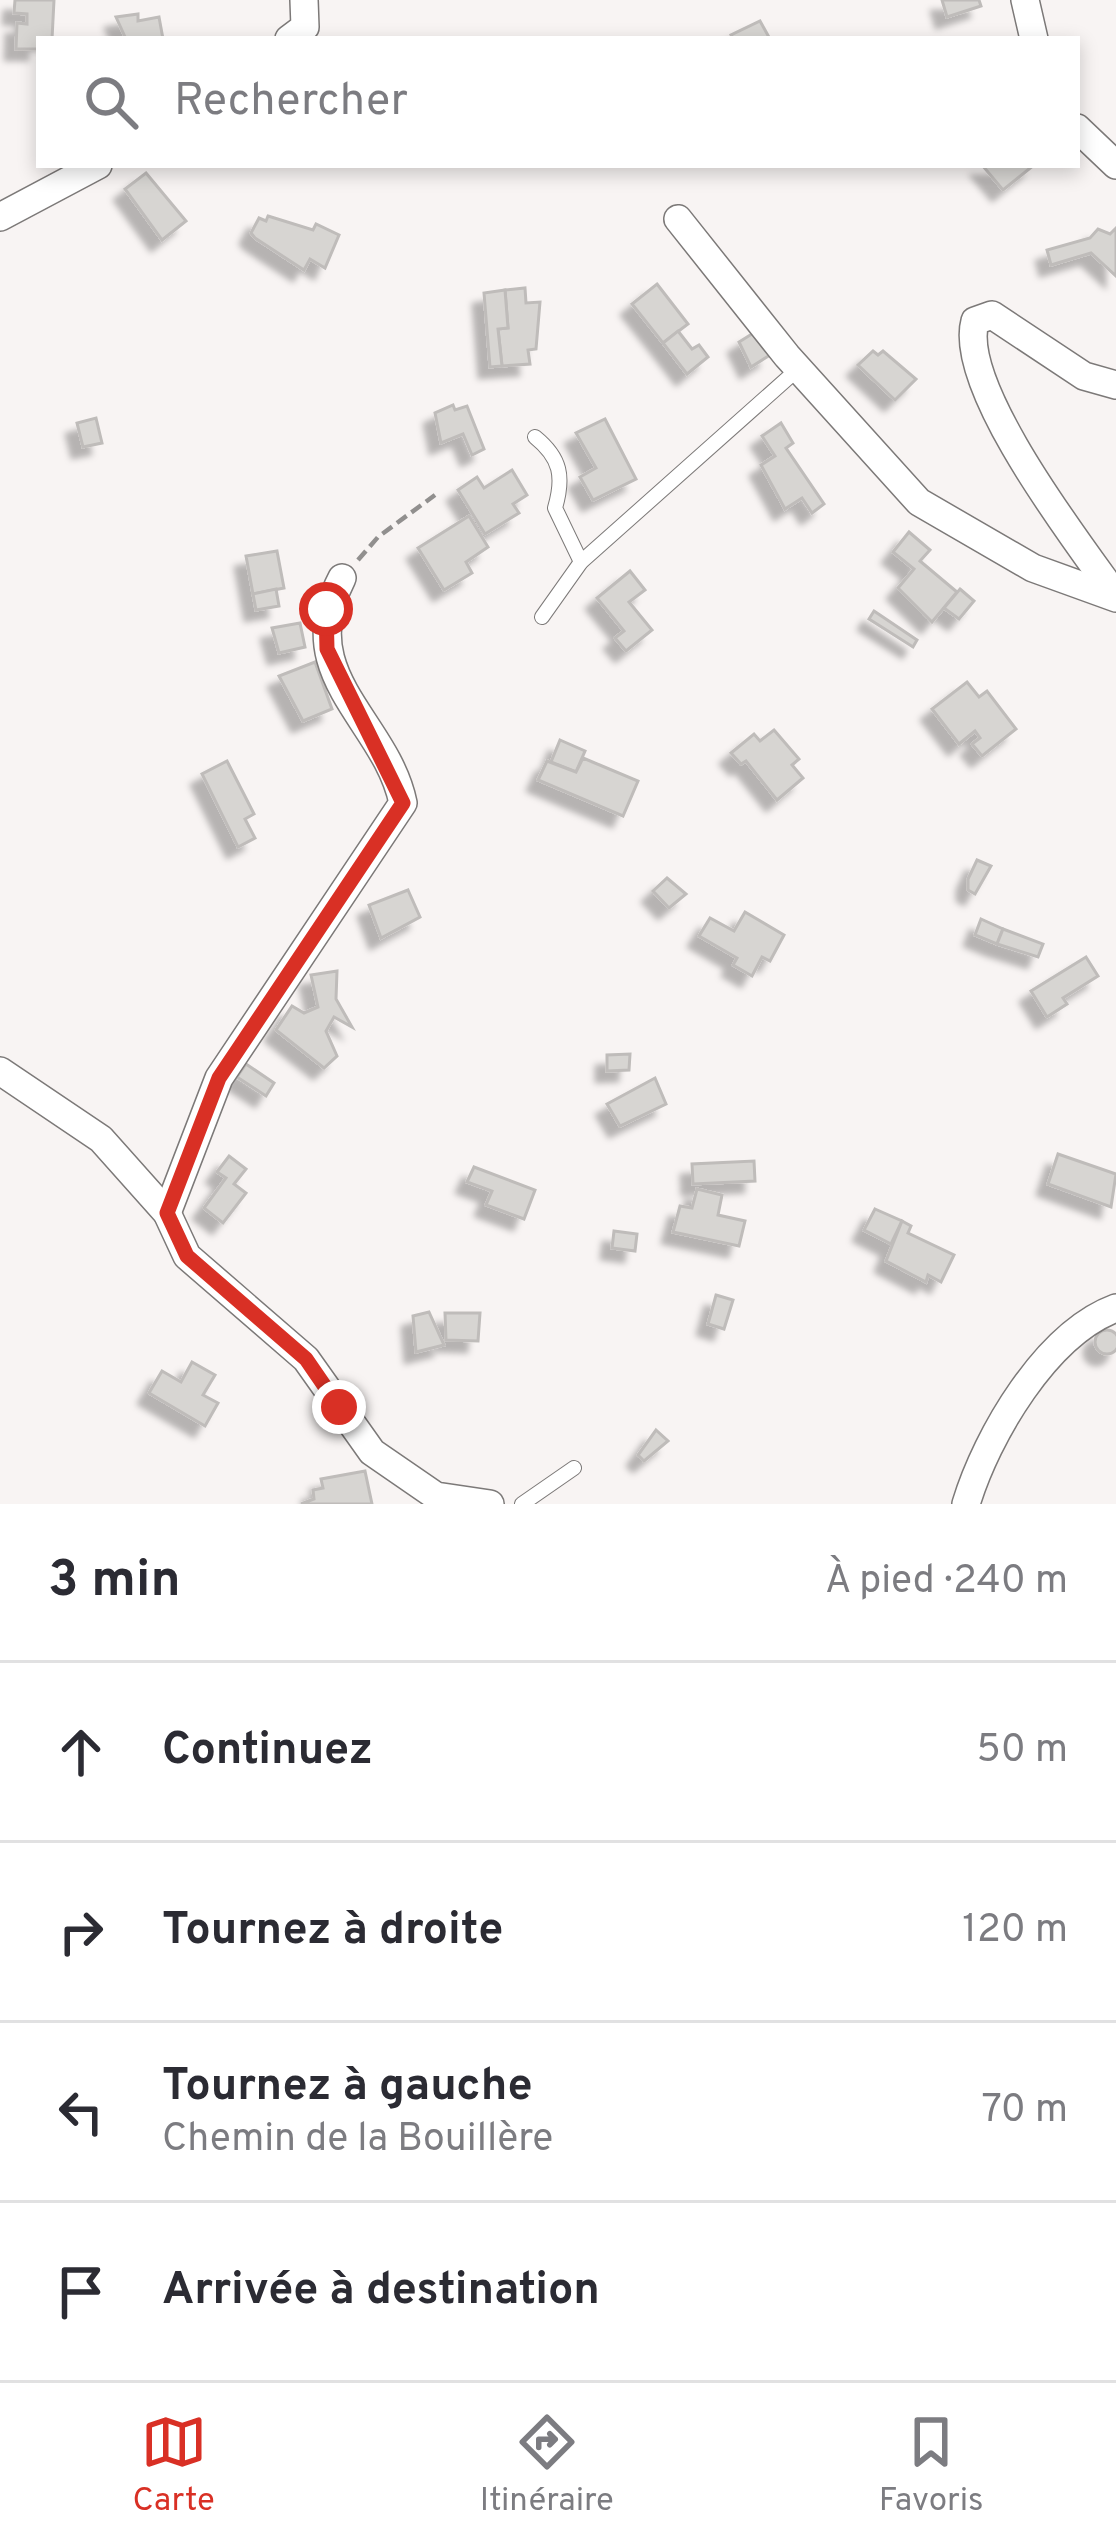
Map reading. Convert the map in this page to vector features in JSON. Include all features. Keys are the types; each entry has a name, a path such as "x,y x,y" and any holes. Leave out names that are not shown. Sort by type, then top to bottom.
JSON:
{"street":[{"path":"293,36 305,27 304,0"},
{"path":"1025,0 1033,36"},
{"path":"1080,131 1116,165"},
{"path":"0,217 92,168"},
{"path":"678,219 798,369 920,502 1034,568 1116,597"},
{"path":"1116,385 1084,376 992,315 975,321 969,342 974,364 1001,417 1046,499 1116,597"},
{"path":"167,1213 219,1078 403,803 327,649 326,609 342,578"},
{"path":"0,1071 101,1138 167,1213 187,1256 306,1359 372,1452 436,1496 490,1504"},
{"path":"966,1504 977,1466 1054,1348 1090,1318 1116,1308"}],"lane":[{"path":"542,617 580,562 798,369"},
{"path":"536,437 552,451 558,466 563,481 555,508 580,562"},
{"path":"522,1504 574,1468"}],"path":[{"path":"342,578 377,537 434,495"}],"building":[{"path":"15,0 54,0 52,36 36,36 36,49 16,49 17,23 27,24 27,14 14,13"},
{"path":"942,0 979,0 981,6 947,17"},
{"path":"138,14 138,21 159,17 162,36 125,36 116,17"},
{"path":"760,21 768,36 732,36"},
{"path":"985,168 1030,168 1003,190"},
{"path":"146,173 186,221 162,240 125,189"},
{"path":"268,216 313,230 316,224 339,235 325,268 310,259 304,270 255,238 251,233 259,218 266,221"},
{"path":"1116,228 1116,276 1091,253 1051,265 1047,250 1090,238 1098,229 1110,234"},
{"path":"657,284 688,324 663,343 632,304"},
{"path":"525,288 526,303 540,302 536,349 528,350 530,364 502,366 498,329 508,328 505,290"},
{"path":"505,290 508,328 498,329 502,366 490,367 484,293"},
{"path":"678,331 692,349 699,345 708,357 687,374 663,343"},
{"path":"755,332 770,355 751,367 739,342"},
{"path":"873,351 878,355 883,351 916,379 895,400 858,365"},
{"path":"453,405 455,410 467,406 484,449 472,455 463,434 441,443 435,413"},
{"path":"96,418 102,443 83,447 77,423"},
{"path":"605,419 636,479 593,500 580,477 596,468 576,433"},
{"path":"781,423 793,443 786,448 824,504 812,513 802,498 785,509 761,465 775,456 762,436"},
{"path":"512,470 527,495 513,504 519,513 485,534 458,490 477,477 484,488"},
{"path":"469,516 488,547 466,562 472,573 444,590 418,548"},
{"path":"909,532 930,550 920,561 957,592 932,622 898,588 914,569 893,552"},
{"path":"277,551 284,588 253,594 246,556"},
{"path":"630,571 645,590 629,602 652,630 626,651 615,638 624,631 597,598"},
{"path":"276,589 279,606 256,610 253,594"},
{"path":"960,589 974,601 959,619 944,608"},
{"path":"874,611 917,640 913,647 869,619"},
{"path":"300,623 305,647 279,653 272,628"},
{"path":"315,662 332,709 303,721 279,676"},
{"path":"967,682 979,697 987,691 1016,729 982,756 972,744 980,738 975,731 959,744 932,709"},
{"path":"774,730 799,759 792,765 803,778 777,800 746,761 741,764 731,753 754,734 760,741"},
{"path":"560,740 585,751 576,772 551,762"},
{"path":"583,758 638,781 623,816 538,780 547,761 576,772"},
{"path":"227,761 254,814 245,819 255,838 238,847 202,774"},
{"path":"977,860 991,866 975,894 968,890 968,879"},
{"path":"667,878 686,894 669,908 653,891"},
{"path":"408,890 420,917 381,938 369,905"},
{"path":"745,912 784,935 770,961 762,957 752,976 733,965 737,958 699,936 710,918 734,931"},
{"path":"981,919 1003,929 997,944 975,935"},
{"path":"1003,929 1043,944 1038,957 997,944"},
{"path":"1086,957 1098,976 1063,998 1067,1004 1047,1017 1031,991"},
{"path":"337,971 336,999 352,1027 334,1017 326,1031 337,1056 324,1068 276,1030 292,1006 304,1013 318,1007 311,975"},
{"path":"630,1054 629,1070 607,1071 607,1055"},
{"path":"246,1064 274,1083 266,1096 237,1077"},
{"path":"655,1078 666,1104 620,1126 607,1104"},
{"path":"1058,1154 1116,1174 1111,1207 1048,1184"},
{"path":"229,1156 246,1169 234,1184 246,1193 223,1223 204,1208 226,1178 217,1172"},
{"path":"754,1161 755,1181 693,1184 692,1164"},
{"path":"474,1167 535,1190 524,1219 486,1205 492,1191 467,1182"},
{"path":"697,1189 722,1195 718,1215 745,1221 739,1246 673,1232 680,1206 692,1208"},
{"path":"875,1209 902,1221 891,1244 864,1230"},
{"path":"902,1221 911,1226 908,1233 954,1255 941,1282 928,1275 926,1282 886,1261"},
{"path":"614,1231 637,1234 635,1251 612,1248"},
{"path":"716,1295 733,1300 724,1329 708,1324"},
{"path":"429,1312 444,1345 416,1352 413,1316"},
{"path":"445,1313 480,1313 478,1341 446,1340"},
{"path":"1102,1331 1115,1334 1117,1348 1112,1353 1096,1347"},
{"path":"192,1362 215,1375 203,1395 218,1403 205,1426 149,1393 162,1371 181,1382"},
{"path":"656,1430 668,1441 644,1461 638,1455"},
{"path":"365,1471 372,1504 301,1504 314,1499 313,1490 323,1488 321,1479"}],"route":[{"path":"326,609 327,649 357,718 403,803 265,1002 219,1078 167,1213 187,1256 306,1359 339,1407"}]}
